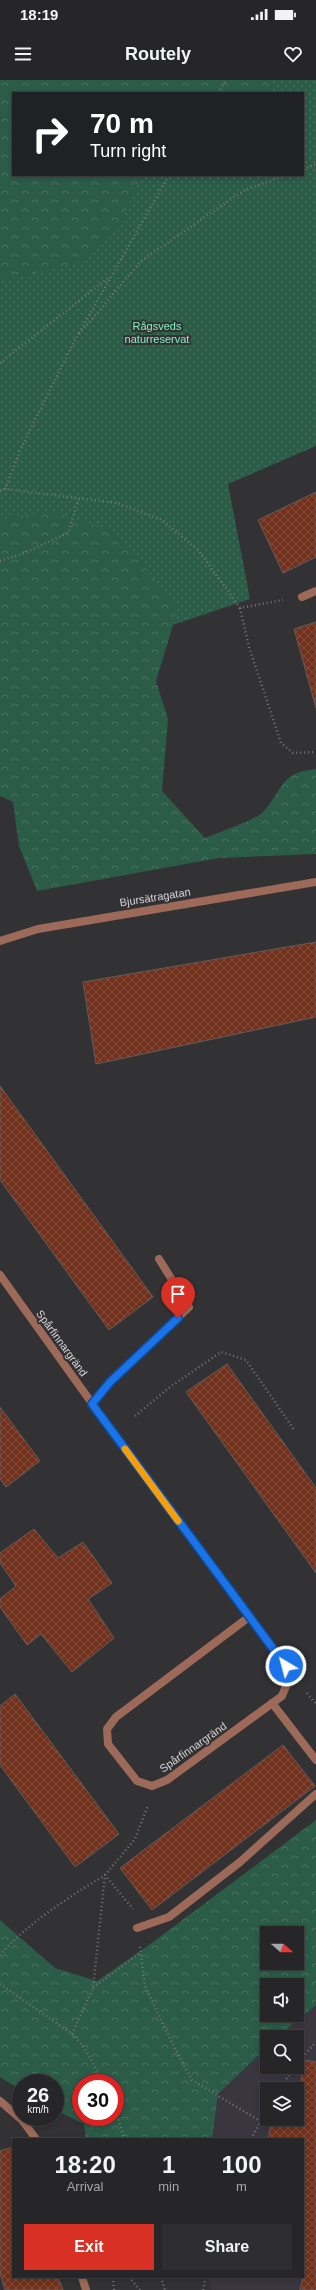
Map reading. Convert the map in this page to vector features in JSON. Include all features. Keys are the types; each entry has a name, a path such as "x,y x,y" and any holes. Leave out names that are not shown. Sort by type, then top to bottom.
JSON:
{"street":[{"path":"302,597 316,591"},
{"name":"Bjursätragatan","path":"0,941 38,929 316,882"},
{"path":"92,1404 110,1382 189,1307 160,1259"},
{"name":"Spårfinnargränd","path":"0,1275 92,1404 286,1666 288,1681 282,1696 167,1780 152,1786 137,1781 108,1744 107,1729 116,1717 249,1617"},
{"path":"272,1703 316,1760"},
{"path":"138,1928 169,1918 240,1862 316,1794"},
{"path":"0,2101 22,2120 35,2138"},
{"path":"82,2278 86,2290"}],"path":[{"path":"219,92 226,80"},
{"path":"304,169 316,164"},
{"path":"5,489 22,446 76,338 168,176"},
{"path":"76,338 141,261 243,191 283,176"},
{"path":"0,363 110,276"},
{"path":"0,491 5,489 117,503 162,520 199,551 240,608 249,647 281,743 293,753 316,752"},
{"path":"0,561 24,553 68,533 79,498"},
{"path":"240,608 302,597"},
{"path":"135,1416 170,1387 221,1352 246,1360 294,1431"},
{"path":"307,1693 316,1704"},
{"path":"0,1956 12,1941 59,1904 105,1875 135,1839 148,1804"},
{"path":"105,1875 136,1913 145,1986 171,2041 192,2080 260,2121 252,2138"},
{"path":"72,2034 93,1988 105,1875"},
{"path":"93,1988 141,1952"},
{"path":"0,1984 72,2034 84,2046 99,2074"},
{"path":"304,2055 316,2042"},
{"path":"120,2126 124,2138"},
{"path":"114,2278 114,2290"},
{"path":"130,2278 140,2290"},
{"path":"161,2278 165,2290"},
{"path":"203,2290 206,2278"}],"shaded area":[{"path":"316,1893 316,2290 211,2290 209,2278 304,2278 304,2138 141,2138 143,1980"}],"green space":[{"name":"Rågsveds naturreservat","path":"0,80 316,80 316,446 228,484 250,599 0,683"},
{"path":"0,80 267,80 274,92 12,92 12,176 142,176 118,229 84,261 0,282"},
{"path":"53,512 115,531 178,609 156,681 168,719 162,791 205,838 258,816 269,805 288,779 295,774 316,769 316,854 219,858 37,891 19,846 13,802 0,796 0,519"},
{"path":"316,1820 316,2005 304,2015 304,1978 260,1978 260,2022 295,2022 286,2030 260,2030 260,2054 218,2094 212,2138 86,2138 84,2126 124,2126 124,2074 72,2074 72,2118 64,2114 64,2074 12,2074 12,2084 0,2077 0,1920 55,1968 97,1981 149,1945"}],"building":[{"path":"316,492 316,557 283,573 258,520"},
{"path":"316,622 316,708 294,629"},
{"path":"316,942 316,1017 96,1064 83,982"},
{"path":"0,1086 153,1297 109,1330 0,1180"},
{"path":"227,1364 316,1488 316,1573 186,1392"},
{"path":"0,1407 40,1461 6,1487 0,1479"},
{"path":"34,1529 58,1558 83,1542 112,1583 88,1599 114,1638 72,1672 41,1634 27,1645 0,1607 0,1599 16,1586 0,1563 0,1553"},
{"path":"15,1694 119,1834 75,1867 0,1765 0,1706"},
{"path":"283,1745 315,1786 152,1910 120,1868"},
{"path":"305,2060 316,2062 316,2290 300,2290 304,2278 304,2138 268,2138 271,2126 304,2126 304,2082 301,2082 302,2074 304,2074"},
{"path":"12,2147 12,2278 58,2278 63,2290 5,2290 0,2273 0,2151"}],"slow traffic":[{"path":"125,1449 178,1521"}],"route":[{"path":"178,1318 110,1382 92,1404 286,1666"}]}
